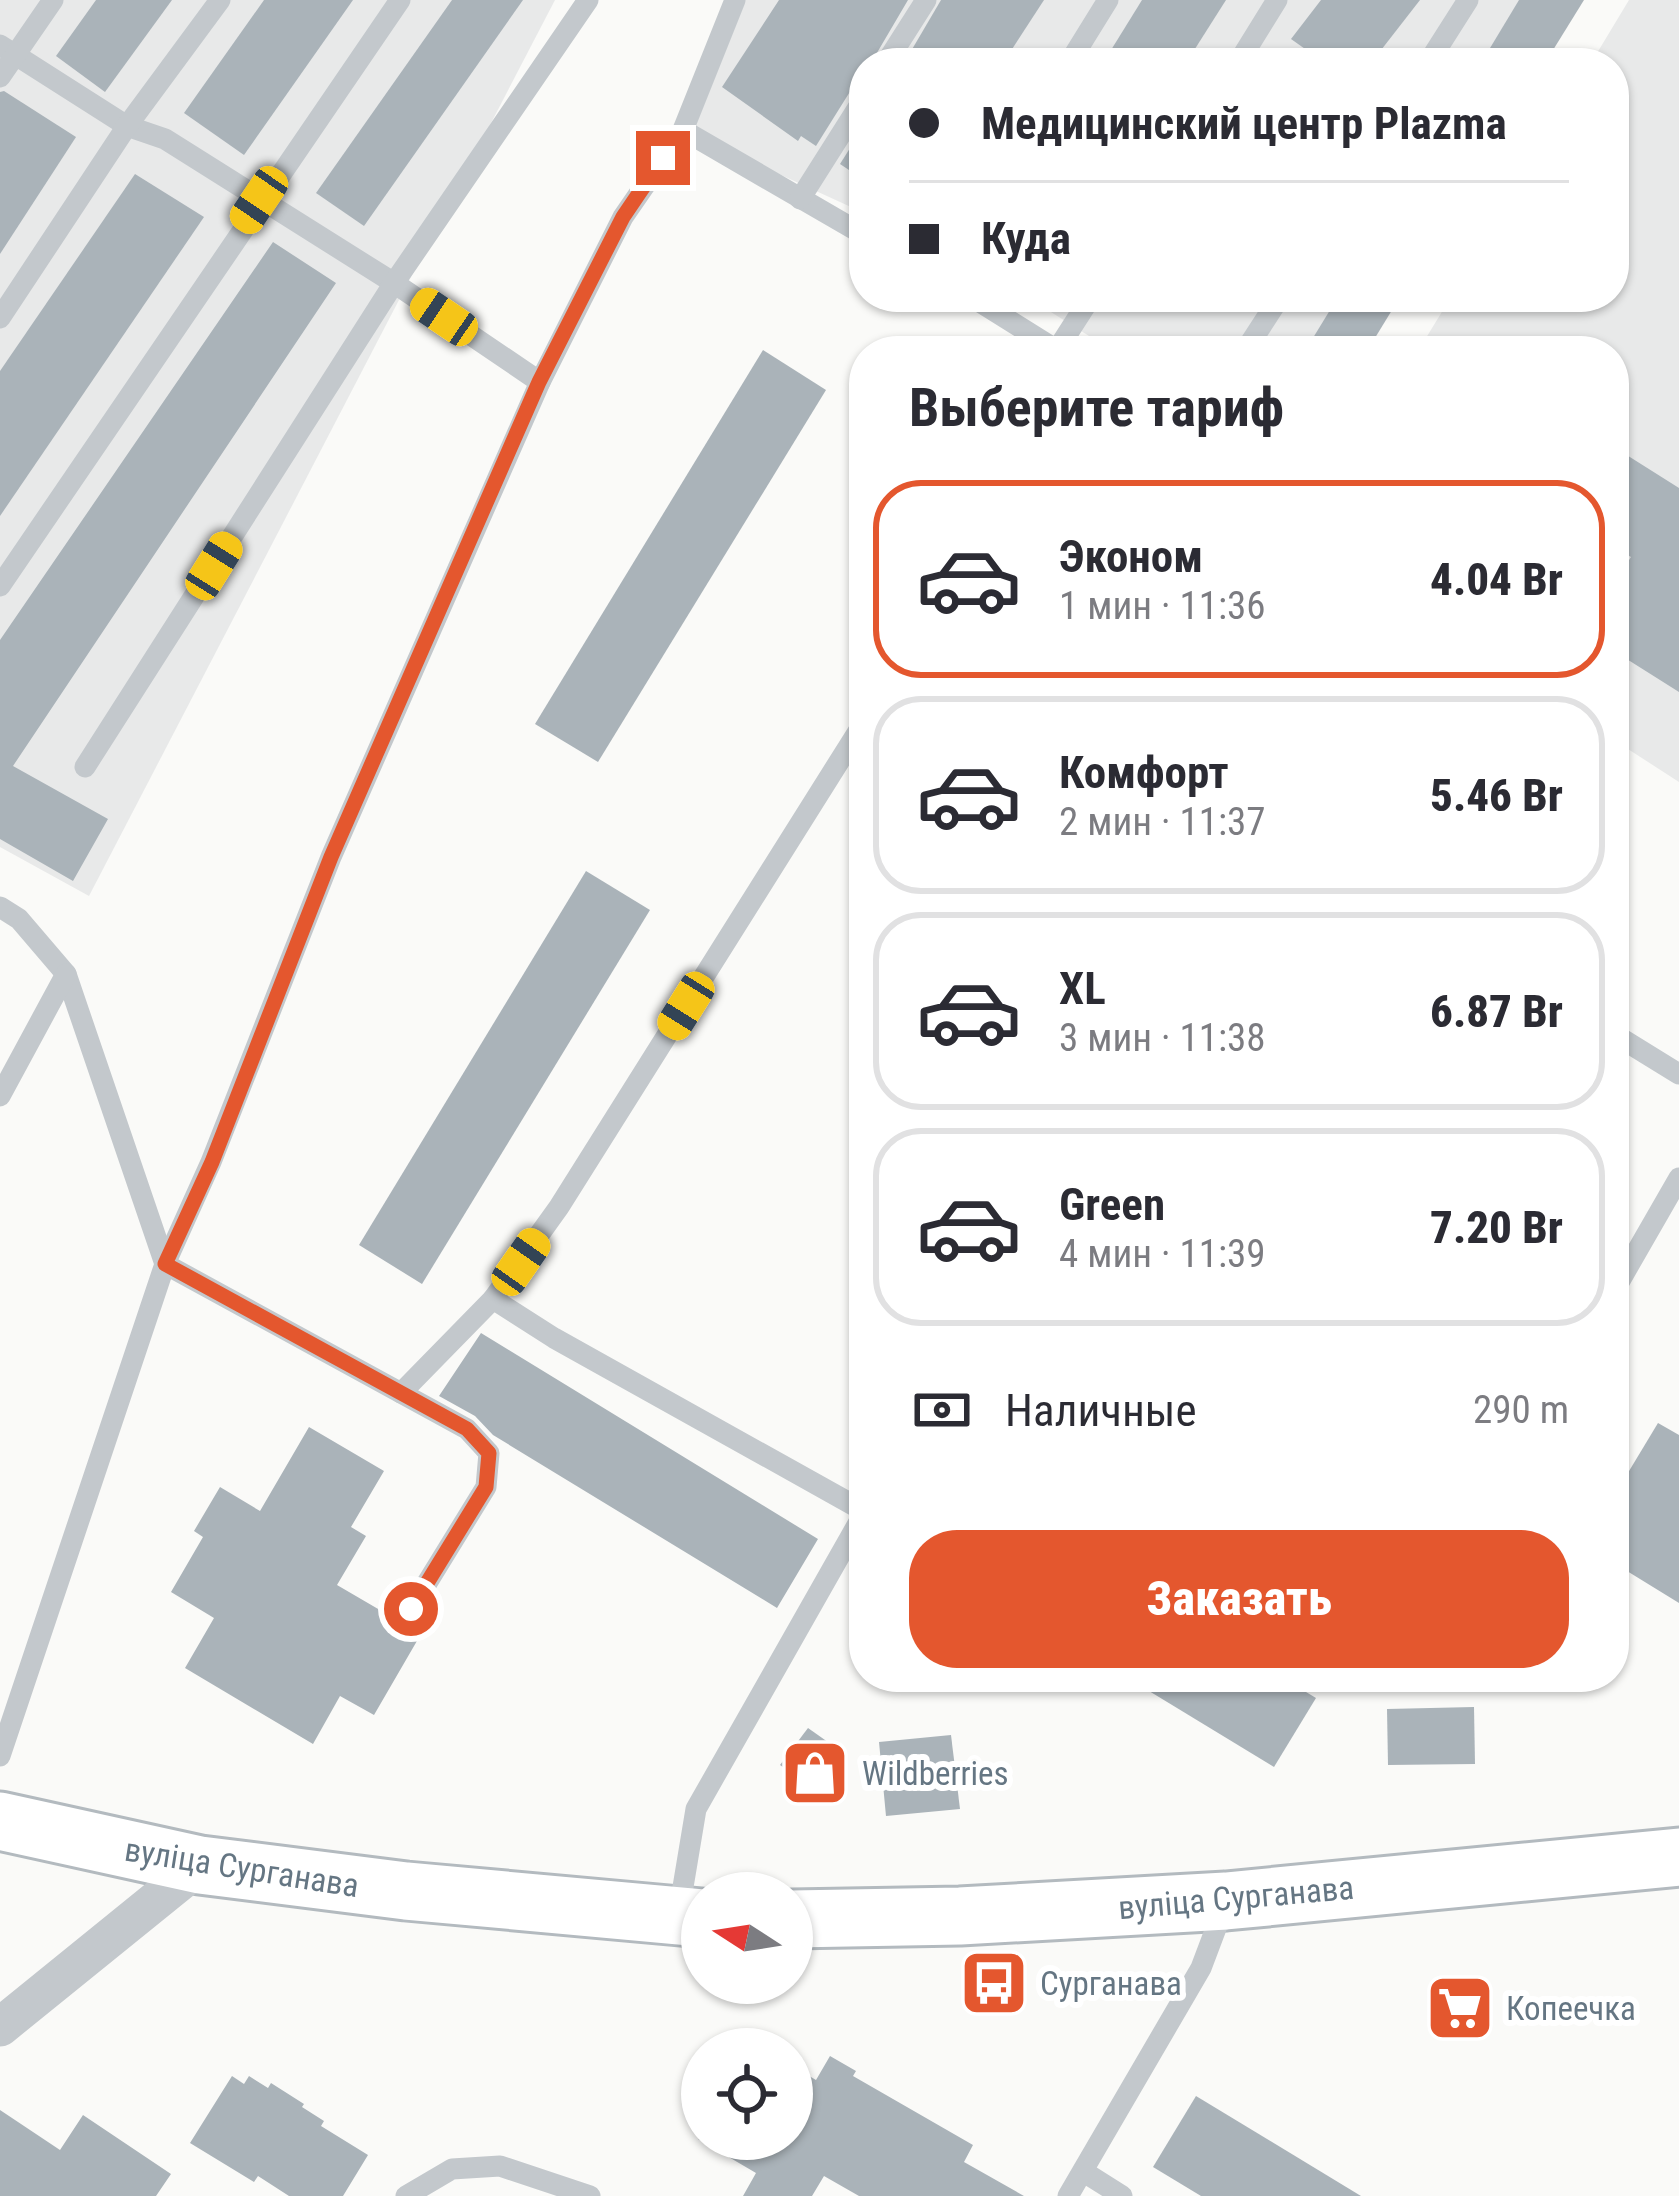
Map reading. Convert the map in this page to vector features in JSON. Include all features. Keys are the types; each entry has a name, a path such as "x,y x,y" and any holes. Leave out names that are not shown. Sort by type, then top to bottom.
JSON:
{"main road":[{"name":"вуліца Сурганава","path":"0,1821 200,1865 406,1891 681,1916"},
{"name":"вуліца Сурганава","path":"813,1919 960,1916 1226,1900 1679,1857"}],"street":[{"path":"0,2027 200,1865"}],"lane":[{"path":"0,77 7,51 53,0"},
{"path":"0,318 128,126 220,0"},
{"path":"0,586 259,200 400,0"},
{"path":"85,767 394,283 588,0"},
{"path":"896,48 926,0"},
{"path":"1079,48 1108,0"},
{"path":"1247,48 1277,0"},
{"path":"1438,48 1468,0"},
{"path":"0,1756 165,1264 212,1162 331,857 539,382 623,217 682,130 736,2"},
{"path":"7,51 128,126 165,140 394,283 539,382"},
{"path":"800,199 849,122"},
{"path":"682,130 849,227"},
{"path":"995,312 1034,336"},
{"path":"401,1393 493,1299 559,1207 849,746"},
{"path":"0,907 19,919 66,974 165,1264 467,1429 489,1453 486,1487 411,1609"},
{"path":"0,1096 66,974"},
{"path":"1629,1043 1679,1074"},
{"path":"1629,1265 1679,1178"},
{"path":"493,1299 849,1504"},
{"path":"692,1872 696,1809 849,1539"},
{"path":"1068,2196 1201,1968 1226,1900"},
{"path":"406,2196 452,2169 500,2166 590,2196"},
{"path":"1084,2172 1122,2196"}],"shaded area":[{"path":"0,0 555,0 89,896 0,847"},
{"path":"739,0 1582,0 1552,48 849,48 849,206 683,130"},
{"path":"1629,0 1679,0 1679,782 1629,750 1629,336 1427,336 1442,312 1629,312 1629,48 1600,48"},
{"path":"1051,312 1383,312 1368,336 1089,336"}],"building":[{"path":"96,0 172,0 105,92 56,56"},
{"path":"264,0 353,0 244,155 184,113"},
{"path":"452,0 523,0 364,226 316,193"},
{"path":"779,0 908,0 880,48 849,48 849,93 816,146 801,136 798,141 722,87"},
{"path":"941,0 1044,0 1013,48 913,48"},
{"path":"1142,0 1226,0 1196,48 1112,48"},
{"path":"1321,0 1420,0 1383,48 1304,48 1291,39"},
{"path":"1519,0 1584,0 1554,48 1490,48"},
{"path":"0,92 76,137 0,254"},
{"path":"849,150 849,170 840,164"},
{"path":"135,174 204,217 0,516 0,371"},
{"path":"273,242 336,283 13,766 108,819 73,881 0,839 0,640"},
{"path":"1329,312 1391,312 1376,336 1314,336"},
{"path":"763,350 826,390 598,762 535,724"},
{"path":"1629,456 1679,488 1679,692 1629,660"},
{"path":"586,871 650,910 422,1284 359,1245"},
{"path":"481,1333 818,1539 777,1608 493,1435 475,1416 439,1396"},
{"path":"1658,1423 1679,1435 1679,1603 1629,1572 1629,1471"},
{"path":"309,1427 384,1471 351,1527 366,1536 337,1585 421,1634 374,1715 340,1696 313,1744 185,1668 214,1618 171,1592 203,1537 194,1531 220,1487 260,1511"},
{"path":"1151,1692 1306,1692 1316,1698 1274,1767"},
{"path":"1474,1707 1475,1764 1388,1765 1387,1709"},
{"path":"808,1728 842,1752 815,1789 780,1765"},
{"path":"951,1735 960,1809 886,1816 879,1742"},
{"path":"830,2056 856,2071 853,2076 973,2145 964,2162 1024,2196 859,2196 824,2176 812,2196 743,2196 756,2173 734,2160 813,2160 816,2080"},
{"path":"232,2076 244,2084 249,2076 268,2088 271,2083 324,2121 321,2126 368,2155 343,2196 289,2196 258,2176 254,2182 190,2143"},
{"path":"1196,2096 1361,2196 1201,2196 1153,2167"},
{"path":"0,2110 60,2150 83,2115 171,2174 156,2196 0,2196"}],"place":[{"name":"Wildberries","path":"815,1773"},
{"name":"Сурганава","path":"994,1983"},
{"name":"Копеечка","path":"1460,2008"}],"route":[{"path":"411,1609 486,1487 489,1453 467,1429 165,1264 212,1162 331,857 539,382 623,217 663,158"}]}
